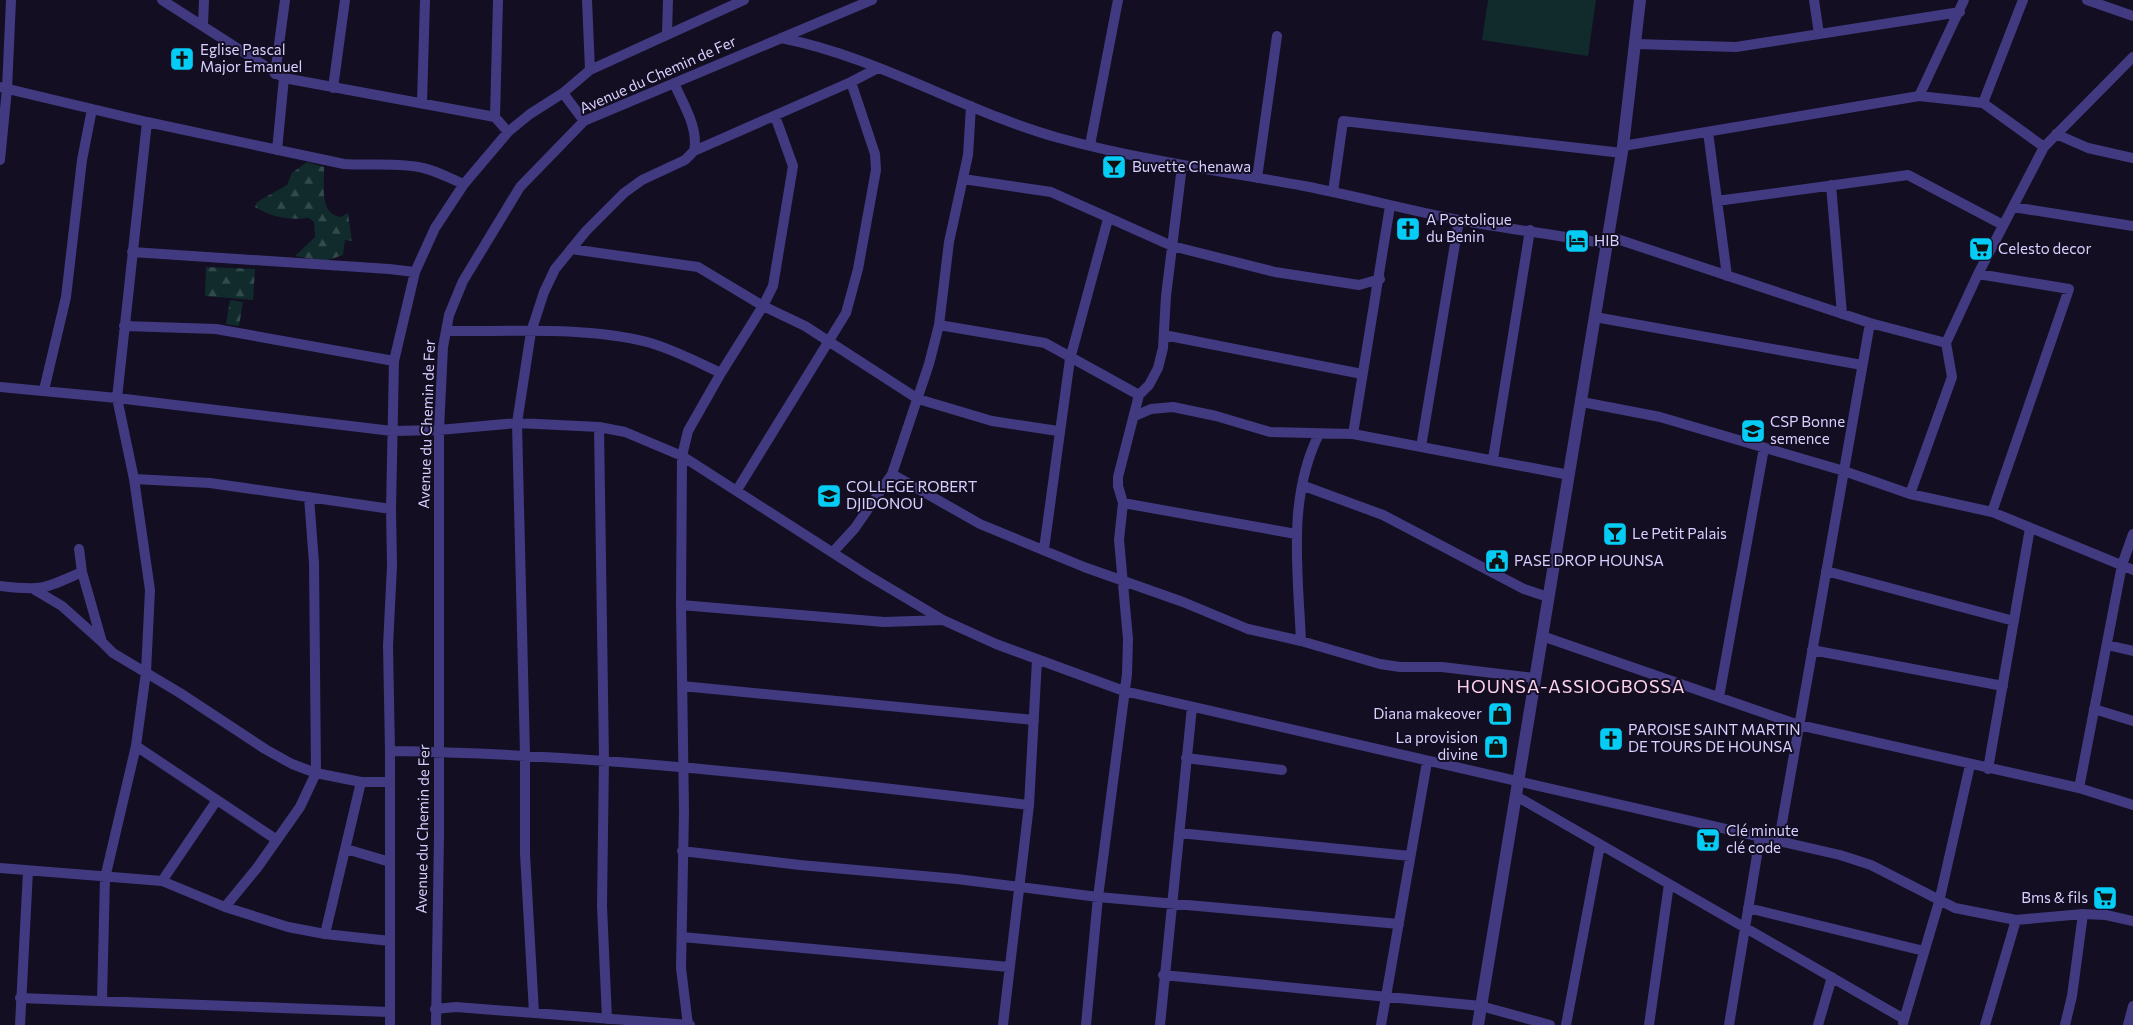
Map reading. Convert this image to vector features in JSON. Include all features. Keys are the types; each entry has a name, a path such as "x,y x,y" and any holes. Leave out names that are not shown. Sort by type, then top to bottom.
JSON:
{"street":[{"path":"0,160 3,88 12,0"},
{"path":"162,0 280,76 333,88 494,117 508,132"},
{"path":"203,25 204,0"},
{"path":"277,150 285,0"},
{"path":"333,88 345,0"},
{"path":"422,103 425,0"},
{"path":"494,117 498,0"},
{"path":"587,0 590,70"},
{"path":"667,33 668,0"},
{"name":"Avenue du Chemin de Fer","path":"436,1025 439,752 439,430 443,347 449,315 463,281 520,187 584,122 872,0"},
{"path":"1090,145 1118,0"},
{"path":"1478,1025 1623,150 1640,0"},
{"path":"1814,0 1818,34"},
{"path":"1920,96 1964,0"},
{"path":"1983,103 2023,0"},
{"path":"2087,0 2133,16"},
{"name":"Avenue du Chemin de Fer","path":"390,1025 388,646 392,566 391,509 394,361 415,272 436,228 464,184 508,132 530,114 563,93 590,70 740,1"},
{"path":"1636,44 1736,47 1960,12"},
{"path":"1257,178 1277,36"},
{"path":"781,38 800,42 878,68 1016,125 1061,139 1182,166 1332,192 1459,220 1608,240 1727,276 1870,323 1946,343"},
{"path":"1910,494 1952,377 1946,343 2012,207 2044,147 2133,57"},
{"path":"534,1013 525,854 526,754 517,423 531,332 544,292 555,269 586,231 624,193 642,180 685,160 694,151 851,82 878,68"},
{"path":"737,490 846,313 876,170 876,154 851,82"},
{"path":"674,84 691,121 695,141 694,151"},
{"path":"3,88 147,122 344,164 370,166 397,164 425,168 464,184"},
{"path":"563,93 584,122"},
{"path":"1332,192 1343,121 1623,150 1708,132 1920,96 1983,103 2044,147"},
{"path":"833,552 855,528 892,474 918,399 939,325 949,242 968,155 971,106"},
{"path":"44,390 66,297 82,160 92,109"},
{"path":"435,1008 456,1007 688,1025 681,968 682,456 688,431 721,372 764,306 773,286 793,166 775,116"},
{"path":"102,1000 105,878 136,746 146,672 150,590 148,560 117,398 147,122"},
{"path":"1708,132 1727,276"},
{"path":"2056,134 2088,148 2133,158"},
{"path":"1086,1025 1098,897 1124,691 1128,640 1119,540 1124,503 1118,486 1118,477 1139,395 1149,385 1158,368 1164,335 1166,296 1182,166"},
{"path":"1717,201 1908,175 2003,225"},
{"path":"963,179 1051,192 1172,246 1275,272 1359,285 1380,278"},
{"path":"1831,185 1842,314"},
{"path":"1354,434 1390,206"},
{"path":"2012,207 2133,226"},
{"path":"1044,549 1058,431 1070,359 1108,219"},
{"path":"1421,446 1459,220"},
{"path":"1493,459 1530,230"},
{"path":"571,249 698,267 764,306 804,326 918,399 992,421 1058,431"},
{"path":"132,252 415,272"},
{"path":"1978,274 2069,289 1992,512"},
{"path":"1595,317 1862,365"},
{"path":"1779,840 1870,323"},
{"path":"939,325 1045,343 1059,349 1070,359 1139,395"},
{"path":"124,326 216,329 394,361"},
{"path":"446,331 557,331 594,334 646,342 721,372"},
{"path":"1164,335 1362,374"},
{"path":"0,387 117,398 392,430 439,430 517,423 599,427 625,432 682,456 943,620 1037,660 1124,691 1518,783 1779,840 1872,865 1902,879 1939,902 1955,908 2016,920 2083,914 2106,915 2133,921"},
{"path":"1582,402 1660,417 1844,471 1910,494 1992,512 2133,570"},
{"path":"1134,416 1151,409 1173,407 1270,432 1354,434 1569,475"},
{"path":"599,427 604,759 602,906 607,1019"},
{"path":"1301,641 1296,534 1297,513 1309,457 1319,434"},
{"path":"1720,697 1764,448"},
{"path":"892,474 980,524 1084,567 1123,580 1248,629 1301,641 1380,664 1400,667 1442,667 1535,678"},
{"path":"134,479 210,483 391,509"},
{"path":"1304,486 1383,514 1524,589 1548,597"},
{"path":"225,907 300,807 316,774 314,563 309,497"},
{"path":"1124,503 1296,534"},
{"path":"1988,769 2030,528"},
{"path":"2079,788 2122,565 2133,534"},
{"path":"79,549 82,572 102,642"},
{"path":"1826,571 2014,621"},
{"path":"0,586 35,590 60,584 82,572"},
{"path":"35,590 62,606 113,653 146,672 265,749 316,774 361,782 390,782"},
{"path":"681,605 884,622 943,620"},
{"path":"1542,636 1799,725 2079,788 2133,804"},
{"path":"2107,645 2133,651"},
{"path":"1812,650 2003,686"},
{"path":"1002,1025 1029,805 1037,660"},
{"path":"682,686 1034,720"},
{"path":"1160,1025 1163,975 1192,707"},
{"path":"2094,709 2133,721"},
{"path":"136,746 277,840"},
{"path":"390,750 526,754 604,759 1029,805"},
{"path":"1186,758 1282,770"},
{"path":"1381,1025 1427,762"},
{"path":"1516,796 1832,977 1903,1022 1939,902 1970,765"},
{"path":"325,934 361,782"},
{"path":"162,881 217,800"},
{"path":"1178,834 1410,856"},
{"path":"1729,1025 1760,837"},
{"path":"1566,1025 1600,845"},
{"path":"346,849 390,862"},
{"path":"682,851 800,865 957,879 1098,897 1171,902 1399,924"},
{"path":"0,868 105,878 162,881 225,907 288,927 325,934 390,941"},
{"path":"20,1025 28,871"},
{"path":"1648,1025 1669,884"},
{"path":"1748,908 1924,951"},
{"path":"2065,1025 2072,996 2083,914"},
{"path":"1985,1025 2016,920"},
{"path":"682,937 1009,967"},
{"path":"1163,975 1481,1006 1550,1025"},
{"path":"1818,1025 1832,977"},
{"path":"20,998 389,1012"},
{"path":"2128,1025 2133,1006"}],"green space":[{"path":"1488,0 1596,0 1588,56 1482,40"},
{"path":"307,162 324,167 324,197 329,210 334,215 341,217 348,213 352,241 345,240 343,255 325,261 295,256 315,237 314,222 309,218 294,219 281,217 268,214 255,207 257,202 287,185 292,173"},
{"path":"206,267 255,269 253,300 205,296"},
{"path":"230,300 243,302 239,326 226,324"}],"place":[{"name":"Eglise Pascal Major Emanuel","path":"182,59"},
{"name":"Buvette Chenawa","path":"1114,167"},
{"name":"A Postolique du Benin","path":"1408,229"},
{"name":"HIB","path":"1577,241"},
{"name":"Celesto decor","path":"1981,249"},
{"name":"CSP Bonne semence","path":"1753,431"},
{"name":"COLLEGE ROBERT DJIDONOU","path":"829,496"},
{"name":"Le Petit Palais","path":"1615,534"},
{"name":"PASE DROP HOUNSA","path":"1497,561"},
{"name":"Diana makeover","path":"1500,714"},
{"name":"PAROISE SAINT MARTIN DE TOURS DE HOUNSA","path":"1611,739"},
{"name":"La provision divine","path":"1496,747"},
{"name":"Clé minute clé code","path":"1708,840"},
{"name":"Bms & fils","path":"2105,898"}],"district":[{"name":"HOUNSA-ASSIOGBOSSA","path":"1571,687"}]}
